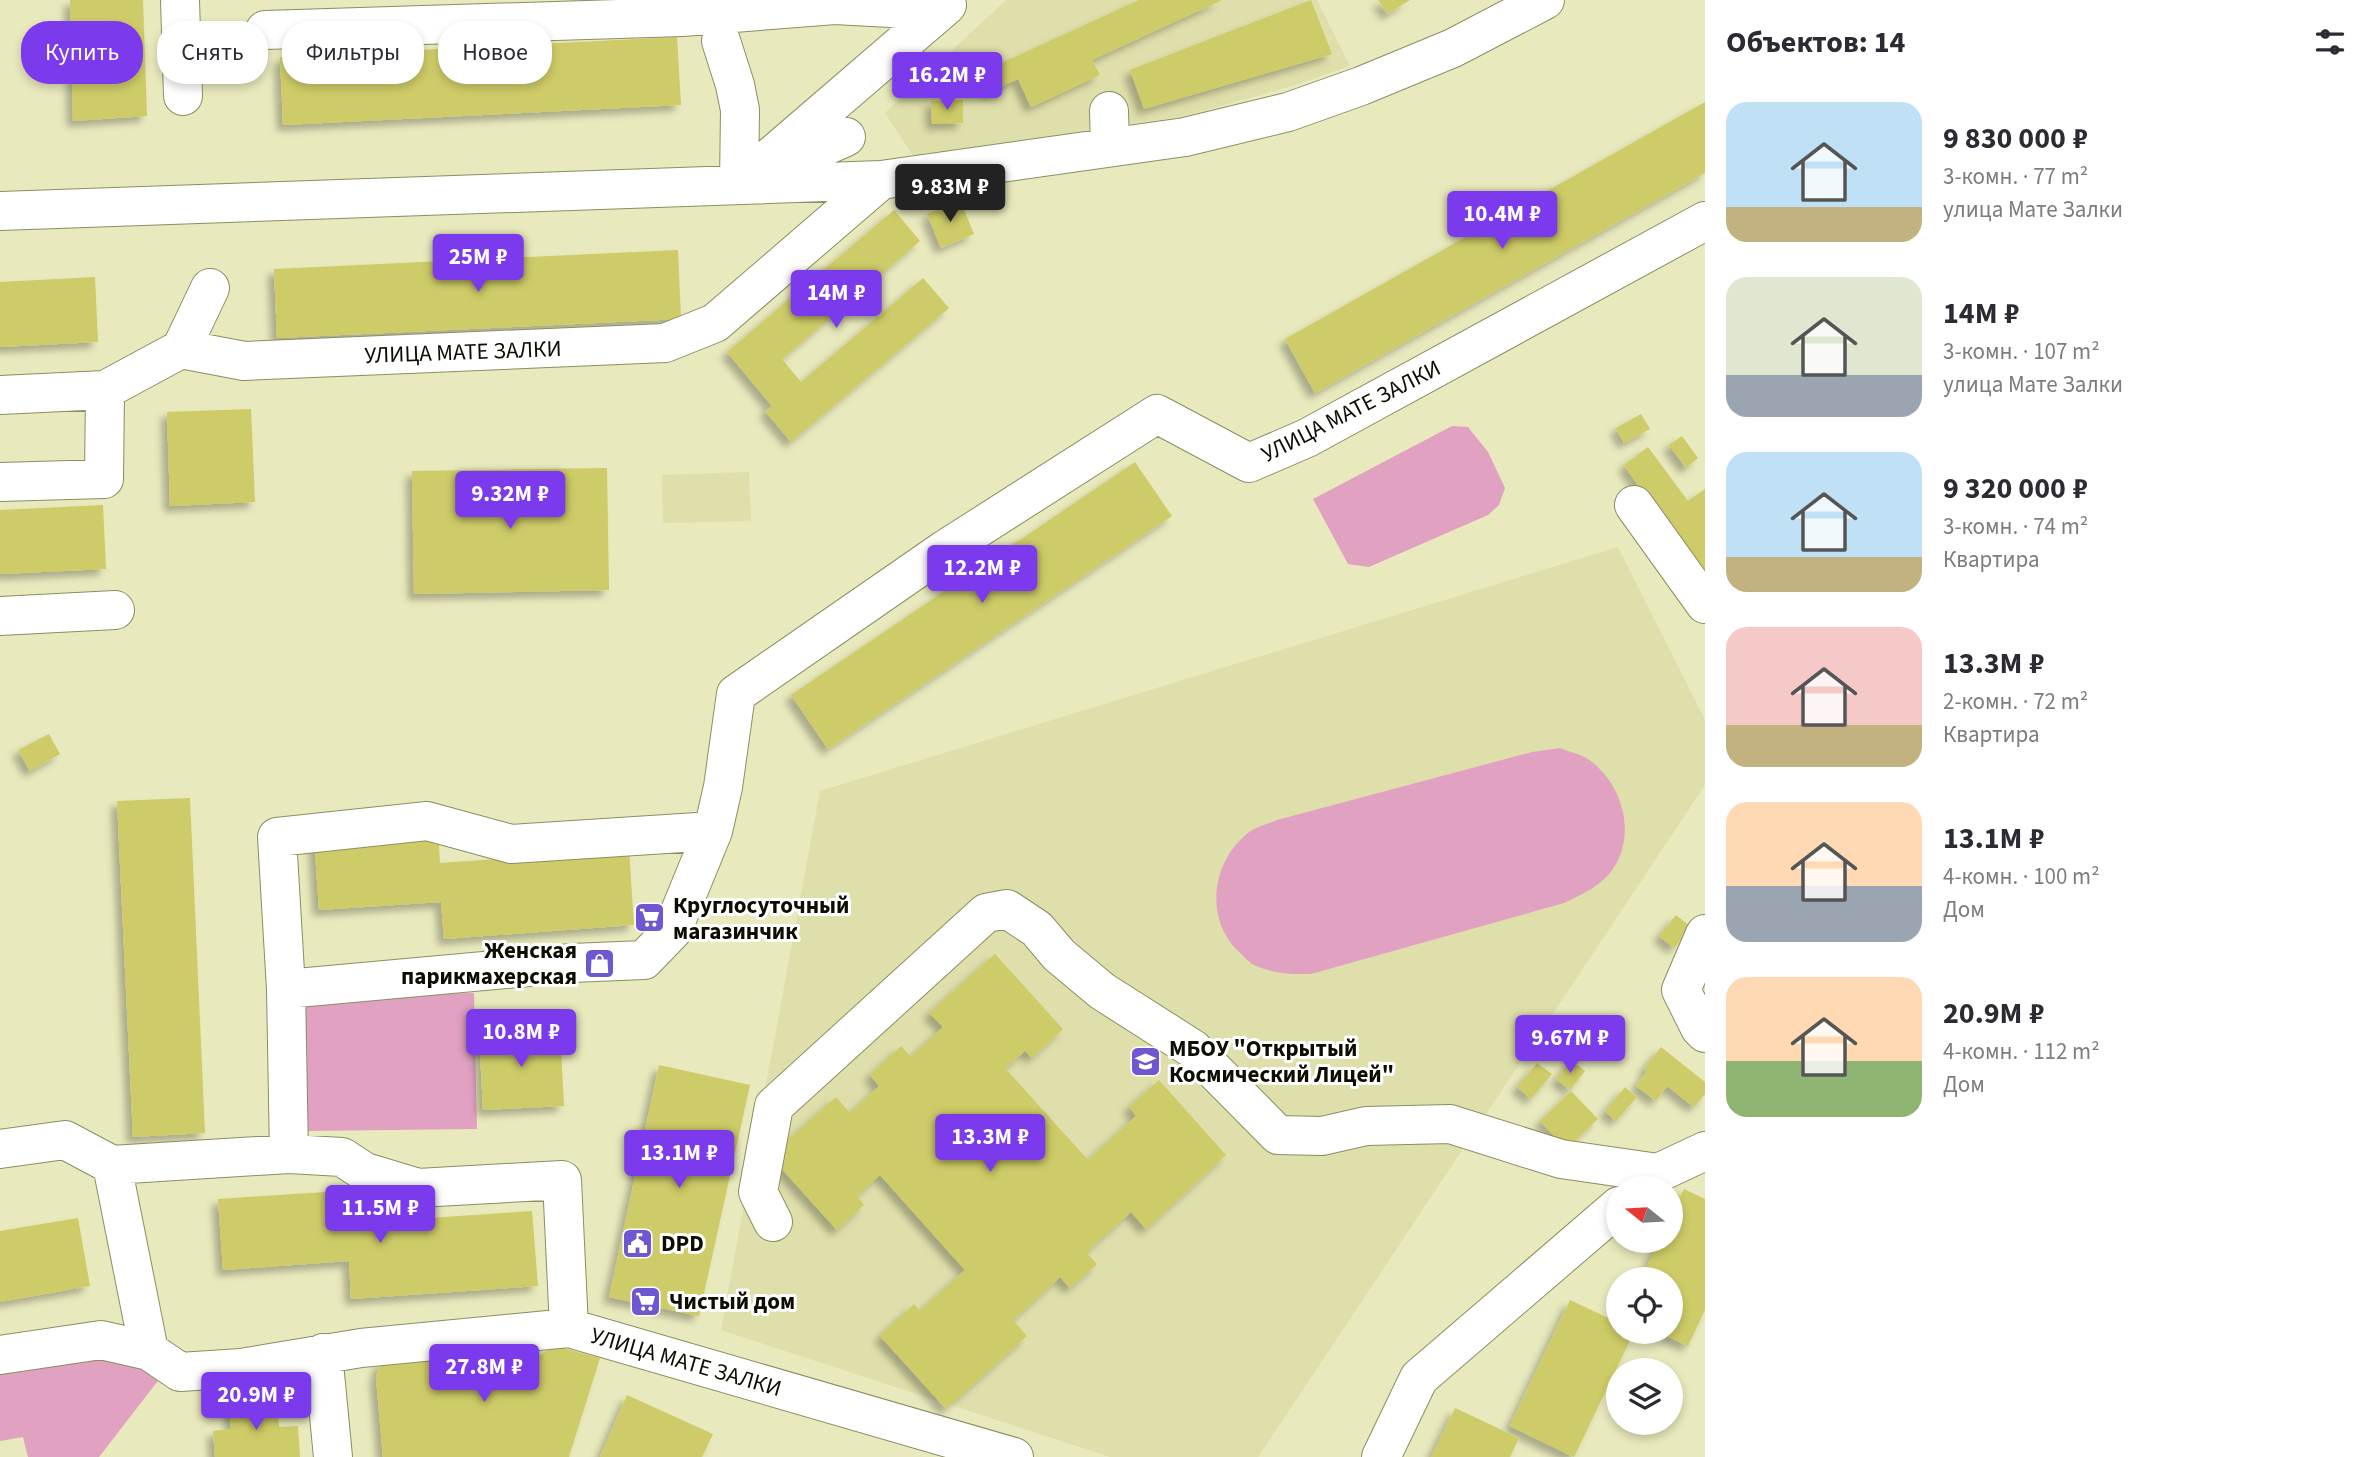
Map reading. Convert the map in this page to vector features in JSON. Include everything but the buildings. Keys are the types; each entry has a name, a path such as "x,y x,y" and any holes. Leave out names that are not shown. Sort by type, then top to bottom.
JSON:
{"street":[{"path":"180,0 183,96"},
{"path":"0,211 881,180 1110,129 1185,137 1288,112 1361,86 1452,48 1545,0"},
{"path":"268,30 682,17 835,5 944,7"},
{"path":"739,184 944,7"},
{"path":"721,41 740,110 739,184"},
{"path":"739,184 846,137"},
{"name":"УЛИЦА МАТЕ ЗАЛКИ","path":"181,349 244,361 665,344 715,323 881,180"},
{"name":"УЛИЦА МАТЕ ЗАЛКИ","path":"286,989 572,963 644,960 672,931 713,831 723,787 736,694 944,550 1157,414 1249,463 1307,438 1705,221"},
{"path":"0,395 105,390 181,349 210,288"},
{"path":"0,482 104,479 105,390"},
{"path":"1634,505 1705,604"},
{"path":"0,616 115,610"},
{"path":"289,1154 286,989 277,837 427,821 511,844 713,831"},
{"path":"773,1222 758,1192 774,1106 986,913 1007,909 1037,929 1059,955 1102,991 1193,1049 1278,1135 1322,1136 1366,1126 1450,1124 1562,1159 1632,1176"},
{"path":"1705,934 1681,990 1705,1033"},
{"path":"0,1149 65,1139 112,1165 289,1154 342,1157 365,1172 418,1188 562,1180 569,1328"},
{"path":"1657,1176 1705,1151"},
{"path":"0,1355 101,1340 149,1351 112,1165"},
{"path":"1381,1457 1419,1378 1606,1217"},
{"name":"УЛИЦА МАТЕ ЗАЛКИ","path":"149,1351 180,1372 241,1368 323,1353 569,1328 922,1444 1013,1457"},
{"path":"323,1353 333,1457"}],"shaded area":[{"path":"1006,0 1317,0 1350,66 1292,86 1185,116 914,157 885,113"},
{"path":"1452,426 1468,427 1488,452 1505,488 1499,505 1488,515 1369,567 1348,564 1313,499"},
{"path":"749,472 751,521 663,523 662,475"},
{"name":"МБОУ \"Открытый Космический Лицей\"","path":"1618,547 1705,720 1705,785 1258,1457 1110,1457 721,1330 820,791"},
{"path":"1560,748 1588,759 1602,771 1618,796 1623,810 1624,840 1620,855 1608,875 1585,893 1564,903 1311,974 1275,972 1254,965 1227,938 1217,907 1220,874 1236,845 1258,827 1532,752"},
{"path":"474,993 477,1129 307,1131 305,996"},
{"path":"94,1350 164,1373 99,1457 28,1457 23,1437 0,1441 0,1365"}],"place":[{"name":"Круглосуточный магазинчик","path":"650,918"},
{"name":"Женская парикмахерская","path":"600,963"},
{"name":"МБОУ \"Открытый Космический Лицей\"","path":"1146,1061"},
{"name":"DPD","path":"638,1243"},
{"name":"Чистый дом","path":"646,1301"}]}
